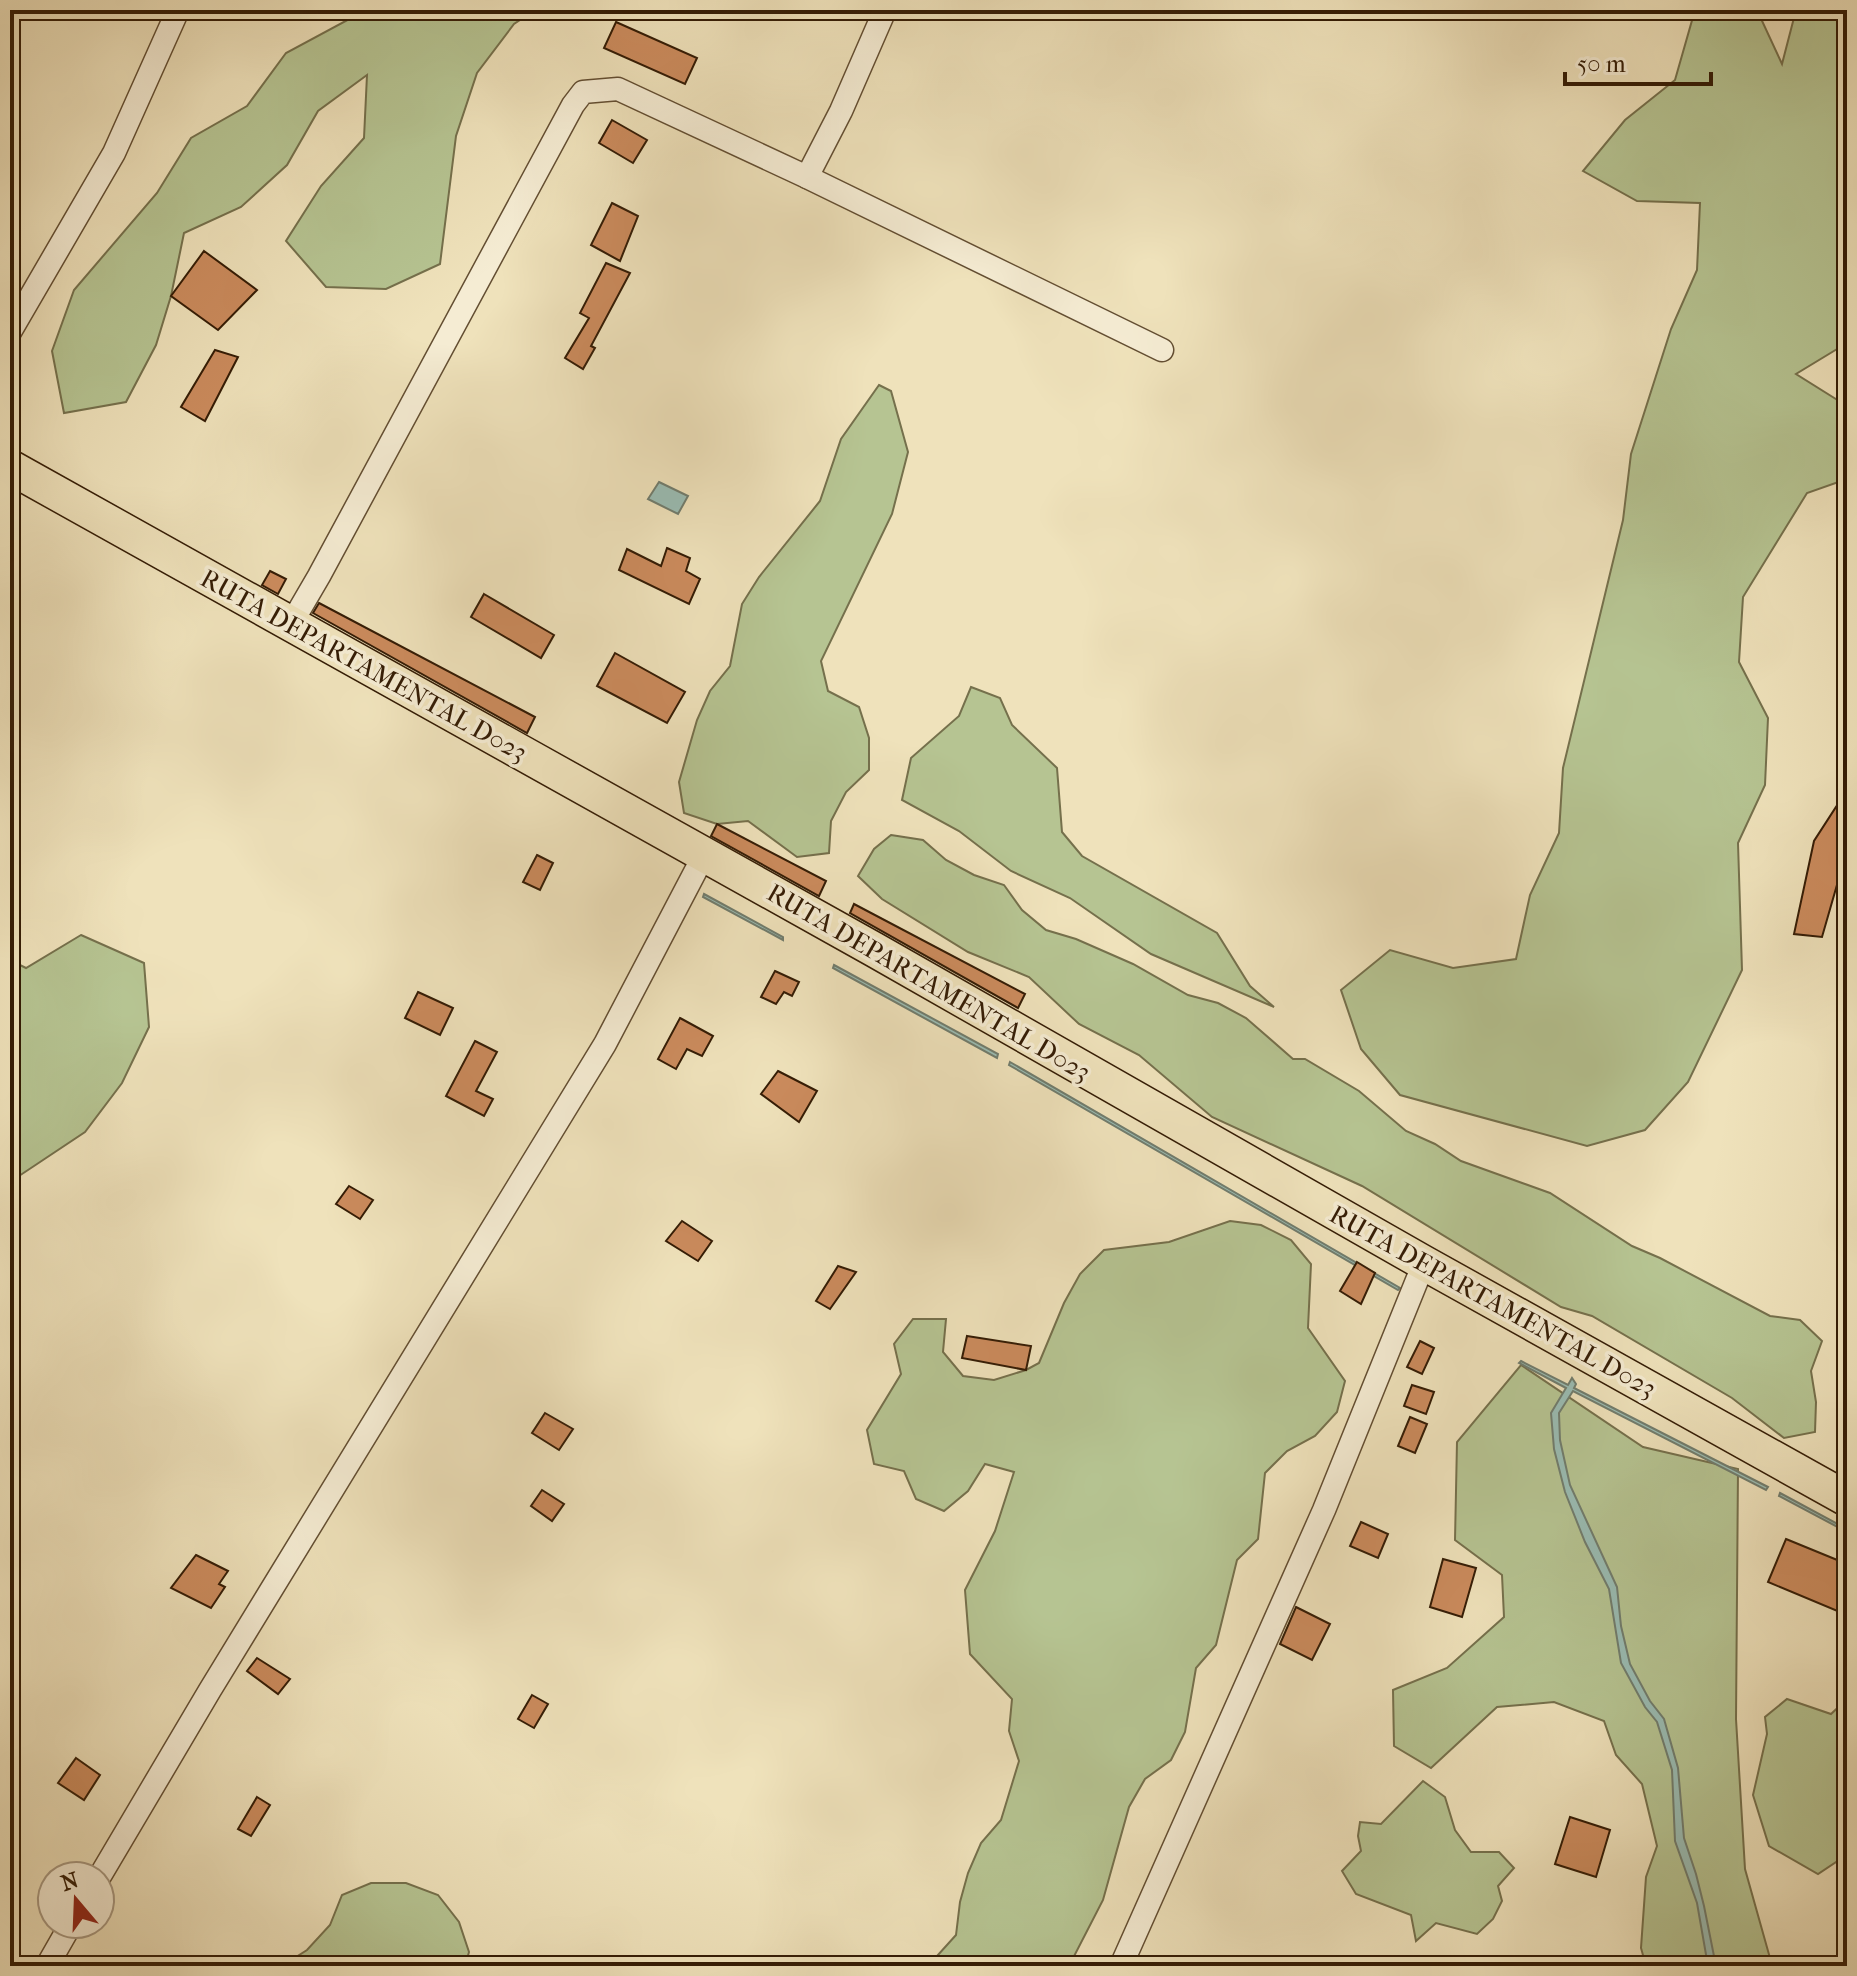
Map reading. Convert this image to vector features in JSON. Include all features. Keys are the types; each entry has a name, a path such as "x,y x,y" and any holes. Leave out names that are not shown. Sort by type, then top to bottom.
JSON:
{"main road":[{"name":"RUTA DEPARTAMENTAL D023","path":"10,467 1847,1499"}],"street":[{"path":"10,332 114,153 178,10"},
{"path":"807,177 841,111 885,10"},
{"path":"291,624 583,92 618,89 807,177 1162,350"},
{"path":"109,1860 605,1044 704,855"},
{"path":"1121,1966 1324,1510 1424,1263"},
{"path":"47,1966 62,1940"}],"green space":[{"path":"366,10 535,10 514,24 477,73 456,136 440,264 386,289 326,287 286,241 321,186 364,138 367,75 318,111 287,165 241,207 184,233 171,296 156,345 126,402 64,413 52,351 74,290 157,193 191,138 247,106 286,53"},
{"path":"1757,10 1782,64 1796,10 1847,10 1847,343 1796,374 1847,406 1847,479 1807,493 1743,597 1739,662 1768,718 1765,785 1738,843 1742,970 1688,1082 1645,1130 1587,1146 1400,1095 1361,1049 1341,990 1390,950 1453,968 1516,959 1530,895 1559,833 1563,768 1623,520 1631,454 1671,329 1697,270 1700,203 1637,201 1583,171 1625,120 1675,80 1693,17"},
{"path":"879,385 891,391 908,452 892,514 821,661 828,691 859,707 869,738 869,770 846,792 831,821 829,853 797,857 748,821 717,824 684,813 679,782 697,720 710,691 730,666 742,604 759,577 820,501 841,439"},
{"path":"971,687 1000,698 1012,725 1057,768 1062,832 1082,856 1217,933 1250,986 1274,1007 1151,954 1070,898 1011,871 959,831 902,800 911,758 959,716"},
{"path":"891,835 923,840 946,860 974,875 1004,885 1022,910 1046,930 1076,939 1133,964 1188,995 1218,1003 1246,1018 1293,1059 1305,1059 1359,1091 1406,1131 1435,1144 1461,1161 1550,1193 1632,1246 1770,1316 1800,1320 1822,1341 1811,1371 1816,1402 1815,1432 1784,1438 1732,1398 1592,1316 1561,1307 1362,1186 1212,1117 1139,1055 1079,1024 1029,977 968,952 882,899 858,876 874,849"},
{"path":"81,935 144,963 149,1027 122,1083 85,1132 10,1182 10,960 26,968"},
{"path":"1230,1221 1261,1225 1291,1240 1311,1264 1308,1328 1345,1381 1337,1412 1315,1436 1287,1451 1265,1473 1258,1539 1237,1560 1216,1645 1196,1668 1185,1732 1171,1760 1145,1779 1129,1807 1103,1900 1069,1966 928,1966 956,1935 968,1873 981,1843 1001,1820 1019,1761 1009,1731 1012,1699 970,1654 965,1590 995,1531 1014,1472 985,1464 968,1491 944,1511 916,1499 904,1471 874,1464 867,1430 901,1374 894,1344 913,1319 946,1319 943,1352 963,1376 994,1380 1026,1370 1039,1363 1080,1274 1104,1250 1169,1242"},
{"path":"1521,1365 1643,1447 1738,1469 1736,1719 1745,1869 1770,1958 1769,1966 1646,1966 1641,1948 1646,1877 1657,1846 1642,1784 1616,1755 1604,1721 1554,1702 1497,1707 1431,1768 1394,1746 1393,1690 1447,1668 1504,1617 1502,1575 1455,1540 1457,1442"},
{"path":"1787,1699 1831,1714 1847,1699 1847,1848 1842,1858 1818,1874 1769,1846 1753,1795 1767,1734 1765,1717"},
{"path":"1423,1781 1445,1797 1455,1830 1471,1852 1499,1852 1514,1868 1498,1886 1502,1901 1493,1919 1477,1934 1436,1923 1416,1941 1411,1915 1356,1894 1342,1871 1361,1851 1358,1836 1360,1822 1381,1824"},
{"path":"371,1883 406,1883 438,1895 459,1922 469,1952 465,1966 282,1966 307,1950 330,1925 342,1895"}],"water":[{"path":"659,482 688,496 678,514 648,499"},
{"path":"704,894 783,937 783,940 703,897"},
{"path":"834,965 998,1054 997,1058 833,968"},
{"path":"1010,1062 1400,1288 1398,1290 1009,1065"},
{"path":"1521,1361 1568,1385 1572,1378 1576,1384 1574,1388 1768,1487 1766,1490 1573,1391 1559,1413 1560,1440 1570,1485 1617,1587 1621,1626 1630,1664 1650,1701 1664,1719 1678,1768 1684,1838 1704,1906 1716,1966 1708,1966 1697,1903 1675,1841 1672,1770 1657,1722 1645,1707 1621,1663 1609,1589 1585,1542 1565,1492 1554,1449 1551,1413 1566,1388 1519,1363"},
{"path":"1780,1493 1847,1529 1847,1532 1779,1496"}],"building":[{"path":"616,22 697,58 685,84 604,48"},
{"path":"612,120 647,140 633,163 599,143"},
{"path":"612,203 638,216 620,261 591,245"},
{"path":"204,251 257,290 218,330 171,296"},
{"path":"606,263 630,273 591,346 595,348 583,369 565,358 589,318 580,313"},
{"path":"215,350 238,357 205,421 181,407"},
{"path":"667,548 690,558 686,571 700,579 689,604 619,570 627,549 661,566"},
{"path":"270,571 286,579 278,594 262,585"},
{"path":"484,594 554,635 541,658 471,617"},
{"path":"319,603 535,717 527,733 313,613"},
{"path":"615,653 685,692 667,723 597,686"},
{"path":"1847,790 1847,850 1822,937 1794,934 1814,841"},
{"path":"717,824 826,881 819,896 711,836"},
{"path":"537,855 553,863 540,890 523,882"},
{"path":"854,904 1025,994 1018,1008 850,913"},
{"path":"775,971 799,982 792,996 784,992 776,1004 761,997"},
{"path":"418,992 453,1008 440,1035 405,1018"},
{"path":"680,1018 713,1036 702,1056 687,1049 676,1069 658,1059"},
{"path":"475,1041 497,1052 476,1091 493,1099 484,1116 446,1096"},
{"path":"778,1071 817,1091 799,1122 761,1094"},
{"path":"349,1186 373,1200 360,1219 336,1204"},
{"path":"682,1221 712,1241 698,1261 666,1241"},
{"path":"1357,1262 1375,1273 1361,1304 1340,1291"},
{"path":"838,1266 856,1272 830,1309 816,1301"},
{"path":"967,1336 1031,1346 1026,1370 962,1358"},
{"path":"1420,1341 1434,1348 1422,1374 1407,1367"},
{"path":"1412,1385 1434,1392 1426,1414 1404,1406"},
{"path":"545,1413 573,1429 559,1450 532,1433"},
{"path":"1410,1417 1427,1424 1415,1453 1398,1446"},
{"path":"542,1490 564,1504 552,1521 531,1506"},
{"path":"1361,1522 1388,1534 1378,1558 1350,1546"},
{"path":"1786,1539 1847,1564 1847,1615 1768,1582"},
{"path":"196,1555 228,1571 219,1584 225,1587 211,1608 171,1588"},
{"path":"1443,1559 1476,1568 1462,1617 1430,1607"},
{"path":"1296,1607 1330,1624 1312,1660 1280,1644"},
{"path":"257,1658 290,1679 278,1694 247,1671"},
{"path":"532,1695 548,1704 534,1728 518,1719"},
{"path":"76,1758 100,1775 84,1800 58,1783"},
{"path":"257,1797 270,1805 251,1836 238,1829"},
{"path":"1570,1817 1610,1830 1596,1877 1555,1864"}]}
